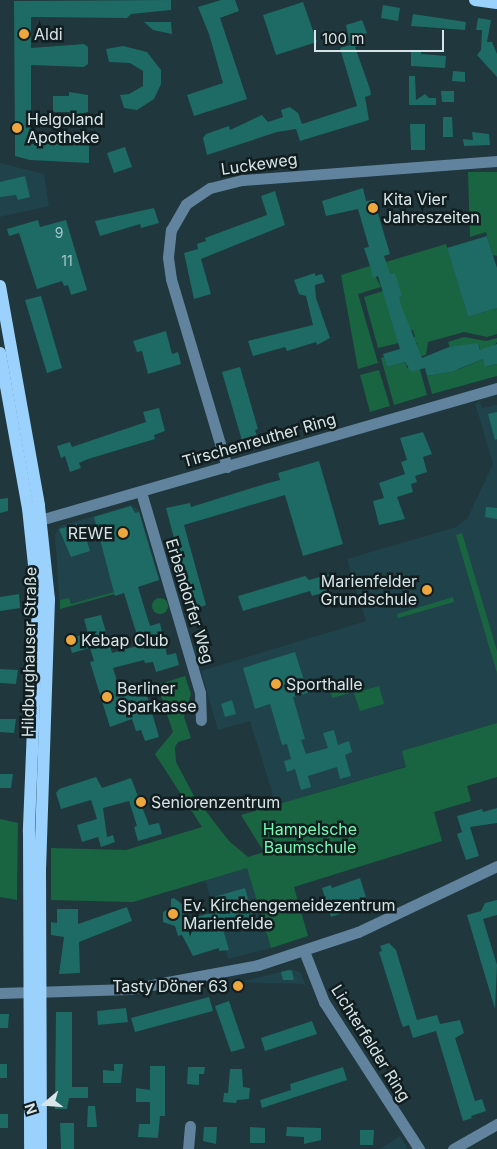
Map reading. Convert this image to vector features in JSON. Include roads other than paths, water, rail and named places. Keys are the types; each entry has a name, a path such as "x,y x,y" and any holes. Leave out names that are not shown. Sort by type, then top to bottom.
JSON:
{"main road":[{"path":"474,0 497,3"},
{"name":"Hildburghauser Straße","path":"0,286 36,521 38,603 29,832 41,1149"},
{"name":"Hildburghauser Straße","path":"0,353 36,521"},
{"name":"Hildburghauser Straße","path":"30,1149 34,994"}],"street":[{"name":"Luckeweg","path":"227,467 170,272 171,230 186,204 210,188 242,180 497,162"},
{"name":"Tirschenreuther Ring","path":"36,521 497,388"},
{"name":"Erbendorfer Weg","path":"140,492 200,693 201,720"},
{"path":"0,993 34,994 130,989 176,982 304,951 358,932 497,866"},
{"name":"Lichterfelder Ring","path":"304,951 324,1002 419,1149"},
{"path":"453,1149 497,1124"},
{"path":"188,1149 190,1126"}],"place":[{"name":"Aldi","path":"24,34"},
{"name":"Helgoland Apotheke","path":"17,128"},
{"name":"Kita Vier Jahreszeiten","path":"373,208"},
{"name":"REWE","path":"123,533"},
{"name":"Marienfelder Grundschule","path":"427,590"},
{"name":"Kebap Club","path":"71,640"},
{"name":"Sporthalle","path":"276,684"},
{"name":"Berliner Sparkasse","path":"107,697"},
{"name":"Seniorenzentrum","path":"141,802"},
{"name":"Ev. Kirchengemeidezentrum Marienfelde","path":"173,914"},
{"name":"Tasty Döner 63","path":"238,986"}],"park label":[{"name":"Hampelsche Baumschule","path":"310,838"}]}
